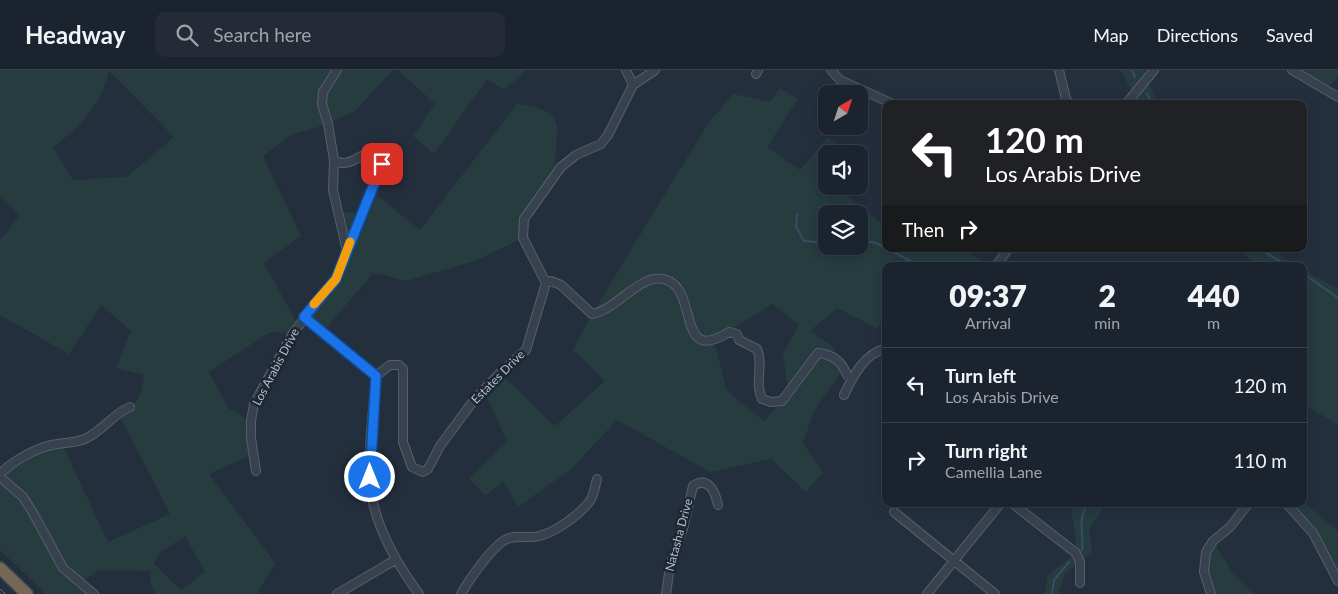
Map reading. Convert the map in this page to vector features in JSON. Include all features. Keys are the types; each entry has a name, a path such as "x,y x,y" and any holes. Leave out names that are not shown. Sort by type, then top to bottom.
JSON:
{"highway":[{"path":"0,568 27,594"}],"street":[{"path":"337,70 323,92 322,104 328,124 334,160 333,190 347,251"},
{"path":"626,70 633,84"},
{"path":"655,70 633,84 601,144 576,155 561,167 524,219 523,238 546,283 551,281 561,285 592,314 609,307 649,279 660,278 669,280 681,292 688,319 696,335 705,341 714,341 729,332 737,334 739,340 758,349 760,355 758,392 762,399 771,402 782,401 818,352 840,362 847,375"},
{"path":"831,70 840,80 884,100"},
{"path":"1059,70 1067,100"},
{"path":"1129,100 1154,70"},
{"path":"1292,70 1338,97"},
{"path":"304,317 336,279 384,156 380,151 373,150 347,164 340,164 334,160"},
{"name":"Estates Drive","path":"376,376 390,365 399,365 402,369 403,442 405,453 412,467 423,472 428,469 440,446 474,400 500,372 526,350 546,283"},
{"name":"Los Arabis Drive","path":"256,471 251,438 251,420 254,404 292,333 304,317 376,376"},
{"path":"844,395 855,372 875,352 882,349"},
{"path":"376,376 370,463 371,491 377,515 395,560 419,594"},
{"path":"94,594 63,568 28,505 0,476 8,466 39,449 56,444 73,443 88,438 118,412 130,407"},
{"path":"461,594 505,540 518,536 538,536 552,530 576,515 589,502 597,479"},
{"name":"Natasha Drive","path":"666,594 670,566 693,486 705,482 711,486 718,505"},
{"path":"927,594 998,507"},
{"path":"1018,507 1076,553 1080,562 1080,583"},
{"path":"1211,594 1204,572 1206,552 1245,507"},
{"path":"1291,507 1313,533 1338,581"},
{"path":"894,512 995,594"},
{"path":"337,594 395,560"}],"green space":[{"path":"0,70 393,70 355,111 328,124 291,135 263,156 301,236 264,263 298,325 293,333 270,332 209,372 228,408 251,421 253,454 209,474 275,563 257,594 155,594 150,580 151,571 98,570 80,584 94,594 46,594 0,550 0,474 39,449 62,444 108,542 170,514 118,412 135,403 143,383 144,375 116,368 131,331 101,305 69,354 0,315 0,240 20,215 0,197","holes":["109,71 174,137 127,177 73,180 53,148 80,123 95,105 101,95","185,536 205,572 181,590 154,564 158,554"]},
{"path":"398,70 525,71 504,90 487,79 434,154 413,136 435,104"},
{"path":"1120,70 1144,70 1156,100 1138,100"},
{"path":"1292,70 1338,70 1338,77 1326,90"},
{"path":"780,88 798,99 767,147 800,170 818,149 818,195 846,195 859,205 818,205 818,255 868,255 868,213 882,224 882,252 965,252 985,262 882,262 882,323 877,328 837,308 810,331 832,346 844,368 814,411 803,443 823,472 806,492 771,459 710,472 617,420 571,469 518,507 503,481 485,496 469,478 507,442 484,390 500,373 555,426 605,381 573,350 592,314 707,125 733,94 770,102","holes":["772,304 799,325 783,353 788,394 764,421 727,391 714,341"]},
{"path":"517,104 536,107 548,113 554,119 557,128 556,175 524,219 523,238 475,261 406,281 373,273 323,332 304,317 336,279 347,251 335,211 361,214 371,191 420,230"},
{"path":"828,137 838,145 821,145"},
{"path":"1241,252 1280,252 1282,257 1291,262 1255,262"},
{"path":"1307,272 1338,289 1338,425 1307,406"},
{"path":"1307,505 1338,531 1338,581 1313,533 1290,507 1307,507"},
{"path":"1074,507 1101,507 1103,509 1089,528 1092,552 1065,574 1058,594 1045,594 1048,575 1076,553 1075,531 1071,510"},
{"path":"1213,541 1231,570 1255,594 1211,594 1207,585 1206,552"}],"waterway":[{"path":"1132,70 1135,77"},
{"path":"1147,94 1150,100"},
{"path":"797,214 796,227 804,241 818,242"},
{"path":"868,241 882,246"},
{"path":"893,252 912,262"},
{"path":"1264,252 1282,262"},
{"path":"1307,276 1338,298"},
{"path":"1082,550 1082,519 1085,509"},
{"path":"1052,594 1054,580 1069,562"}],"railway":[{"path":"0,591 3,594"}],"slow traffic":[{"path":"314,304 336,279 350,242"}],"route":[{"path":"370,477 376,376 304,317 336,279 382,164"}]}
